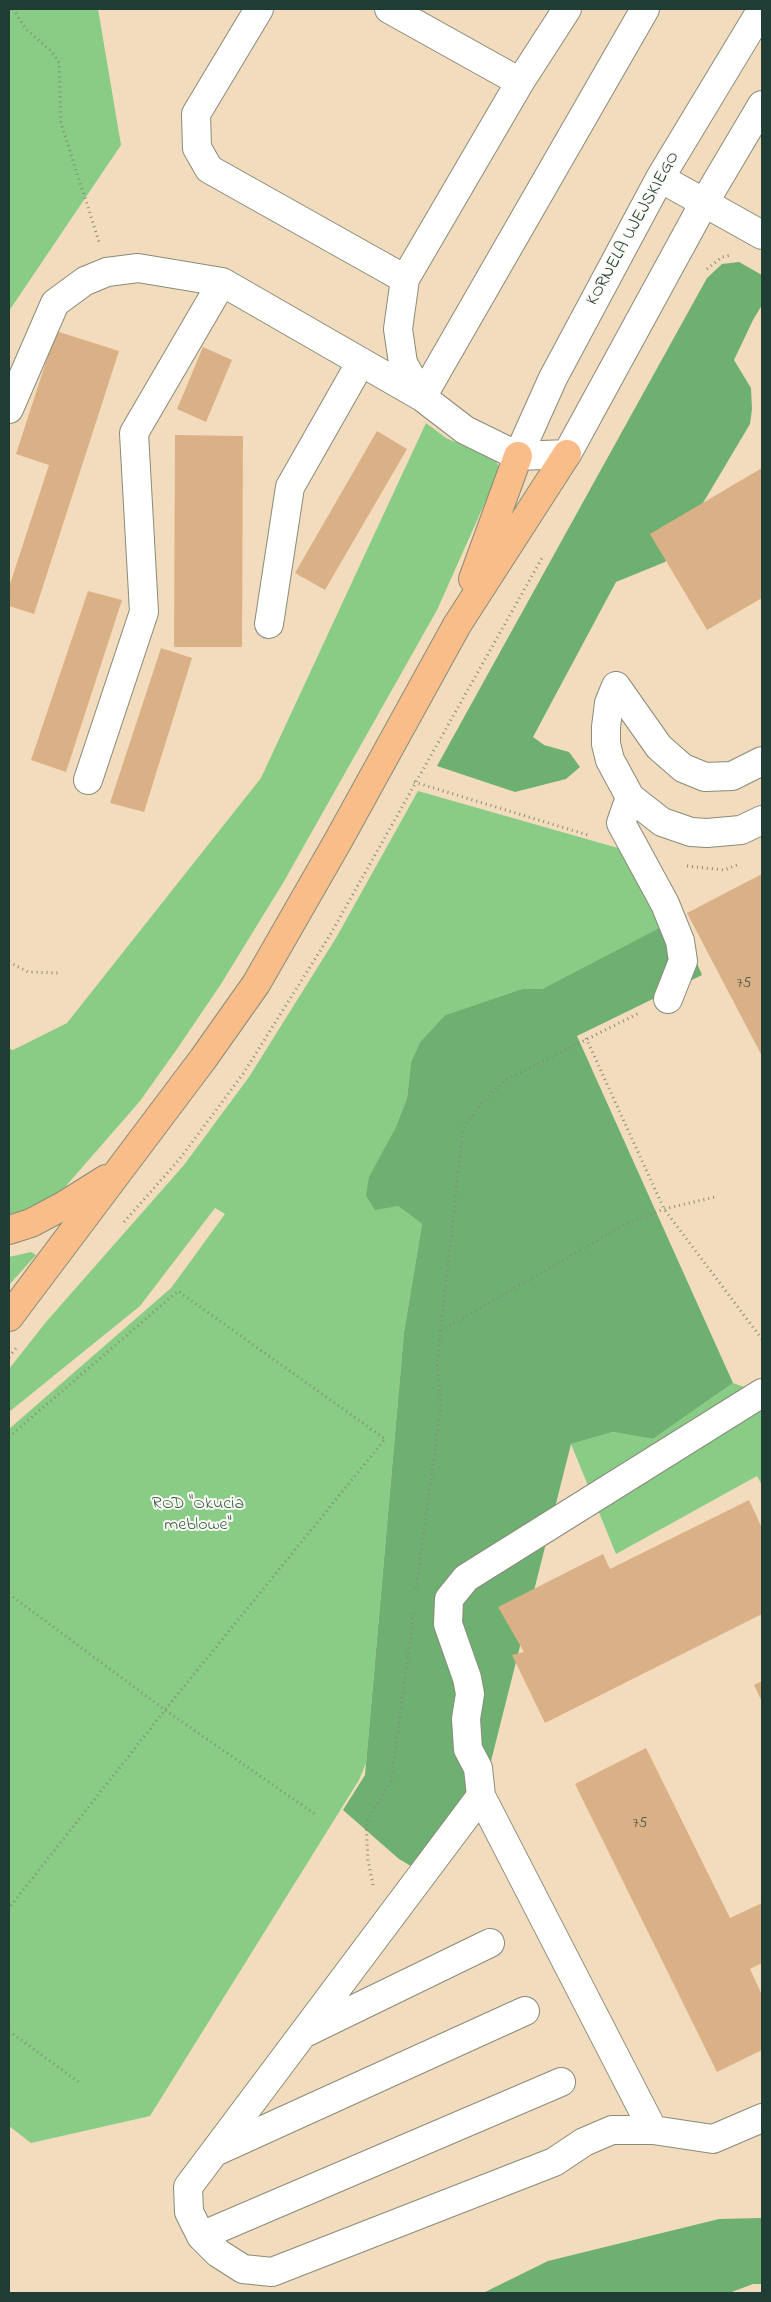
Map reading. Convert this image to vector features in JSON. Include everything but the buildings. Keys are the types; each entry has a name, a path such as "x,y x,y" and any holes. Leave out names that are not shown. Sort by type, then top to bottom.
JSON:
{"main road":[{"path":"9,1317 120,1171 256,984 457,626 567,454"},
{"path":"457,626 518,456"},
{"path":"9,1230 31,1222 63,1206 120,1171"}],"street":[{"path":"259,9 196,114 197,148 209,169 405,279"},
{"path":"389,9 520,82"},
{"path":"422,398 403,363 398,329 405,279 520,82 567,9"},
{"path":"422,398 644,9"},
{"name":"KORNELA UJEJSKIEGO","path":"518,456 554,378 660,178 762,9"},
{"path":"9,409 55,304 85,281 107,272 138,268 222,282 422,398 465,430 518,456 567,454 704,203 762,105"},
{"path":"660,178 762,234"},
{"path":"88,780 144,612 134,433 222,282"},
{"path":"269,624 290,487 361,362"},
{"path":"762,761 732,776 705,777 682,768 658,747 616,686 610,703 606,727 606,744 610,760 630,797 662,822 691,832 707,833 741,830 762,820"},
{"path":"630,797 621,823 665,904 680,940 683,961 668,999"},
{"path":"653,2130 481,1796 478,1768 468,1749 466,1719 470,1694 467,1678 448,1624 450,1599 466,1578 762,1394"},
{"path":"481,1796 188,2187 189,2212 201,2236 218,2253 243,2270 272,2272 554,2162 584,2142 612,2130 653,2130 713,2139 762,2118"},
{"path":"301,2035 490,1943"},
{"path":"215,2152 525,2011"},
{"path":"201,2236 561,2082"}],"path":[{"path":"12,9 26,29 51,51 59,63 62,123 107,272"},
{"path":"414,782 542,820"},
{"path":"9,962 28,972 61,973"},
{"path":"416,1593 441,1405 437,1363 463,1129 481,1103 504,1081 586,1038 668,999"},
{"path":"586,1038 664,1209 762,1339"},
{"path":"441,1331 622,1226 664,1209 715,1196"},
{"path":"9,1436 178,1291 385,1439 165,1710 9,1908"},
{"path":"9,1594 165,1710 316,1814"},
{"path":"383,1928 368,1860 366,1823 391,1781 414,1603"},
{"path":"9,2031 80,2083"}],"green space":[{"path":"9,9 98,9 121,145 9,311"},
{"path":"739,262 762,275 762,305 734,360 751,388 752,409 750,424 678,545 665,562 616,582 533,737 544,745 569,752 580,767 566,779 515,792 437,766 707,278 722,264"},
{"path":"426,423 446,438 495,459 500,469 437,610 283,883 221,984 177,1049 140,1101 59,1194 9,1221 9,1049 13,1050 67,1023 261,778"},
{"name":"ROD \"Okucia meblowe\"","path":"418,791 625,850 678,918 542,989 522,989 445,1015 420,1042 411,1062 407,1098 395,1129 398,1206 422,1224 404,1332 366,1763 359,1780 150,2116 31,2143 9,2126 9,1429 171,1288 225,1214 215,1208 140,1306 9,1412 9,1369 46,1322 184,1165 249,1077 336,938"},
{"path":"678,918 702,975 577,1036 733,1383 653,1439 613,1432 571,1444 489,1769 416,1869 399,1859 343,1810 365,1775 404,1332 422,1224 398,1206 375,1210 366,1196 369,1177 395,1129 407,1098 411,1062 420,1042 445,1015 522,989 542,989"},
{"path":"31,1252 36,1255 9,1285 9,1257"},
{"path":"733,1383 750,1389 762,1402 762,1485 757,1476 616,1554 571,1444 613,1432 653,1439"},
{"path":"762,2218 762,2284 753,2284 729,2293 483,2293 548,2261 719,2219"}]}
